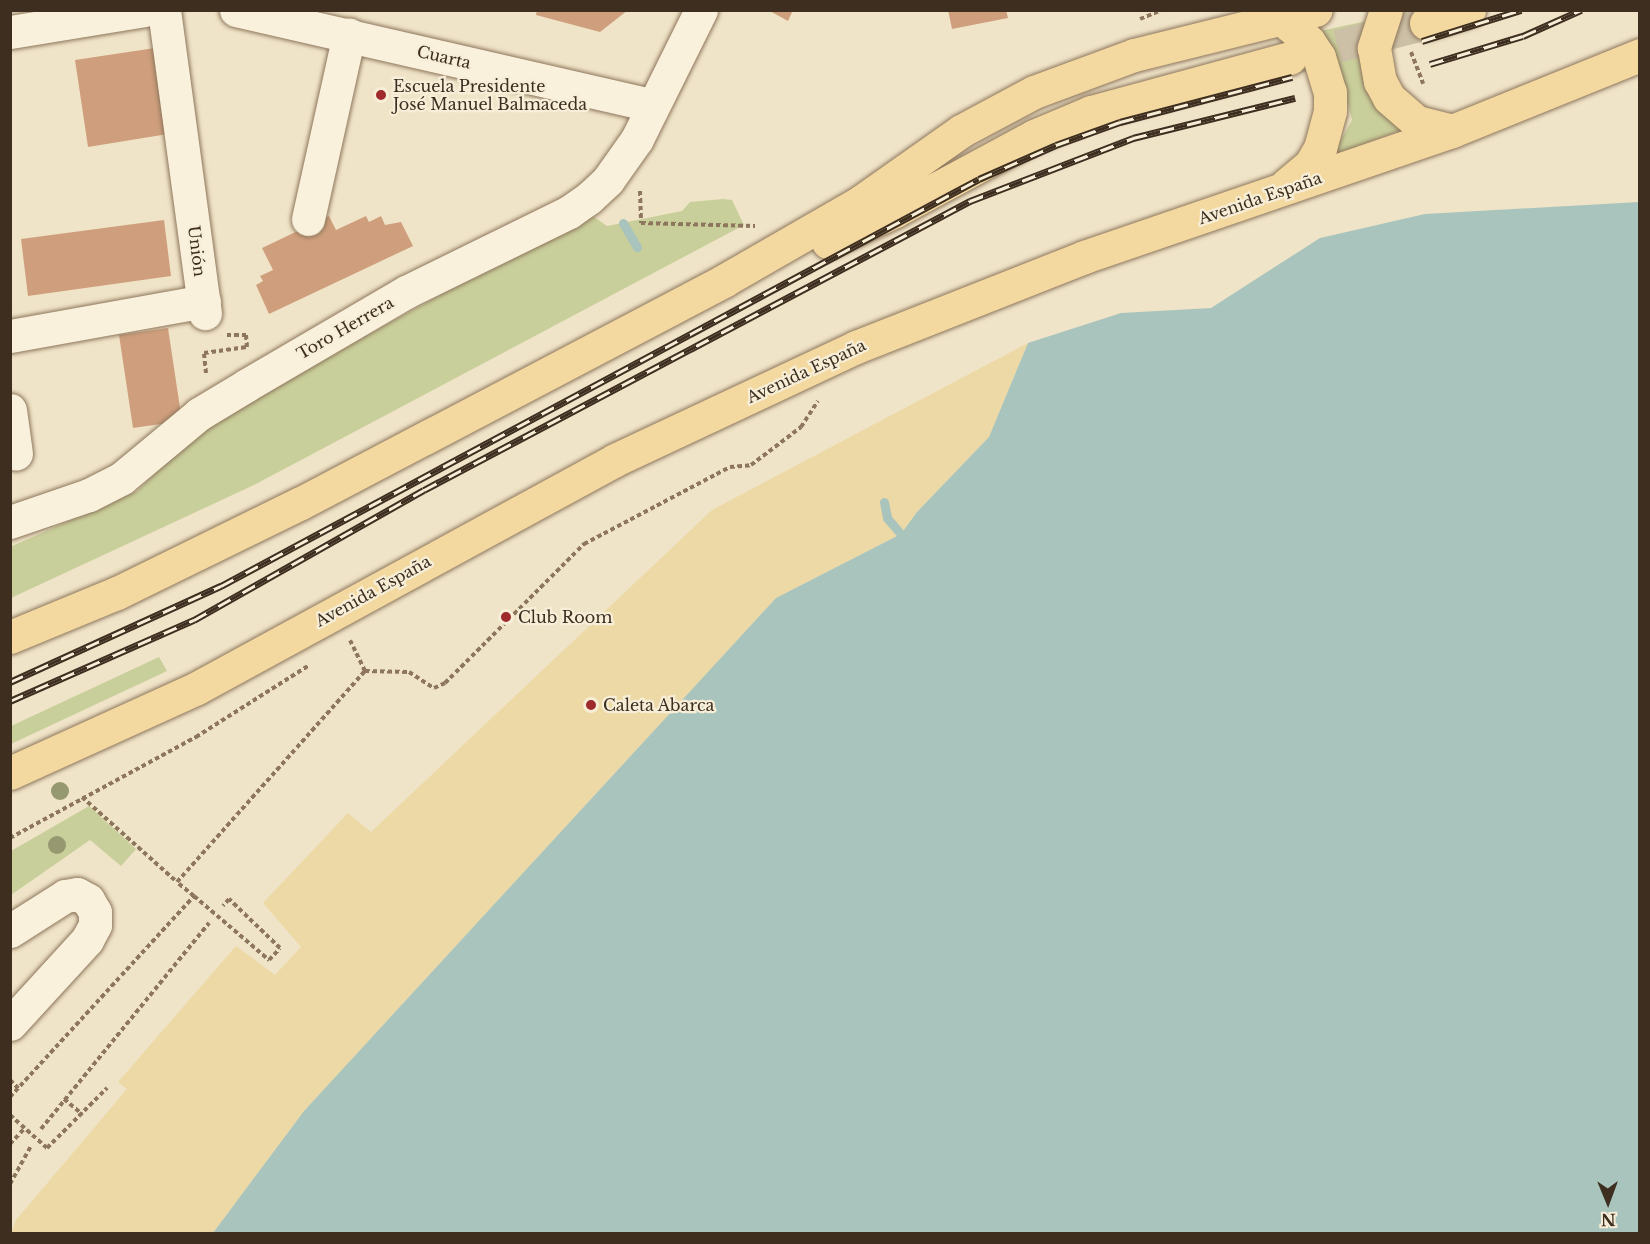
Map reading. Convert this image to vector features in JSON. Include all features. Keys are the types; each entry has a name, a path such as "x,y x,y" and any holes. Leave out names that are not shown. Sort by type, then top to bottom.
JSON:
{"main road":[{"path":"10,637 117,593 299,504 725,280 859,203 961,132 1034,92 1134,55 1316,10"},
{"path":"1386,10 1374,48 1378,73 1389,98 1417,122 1452,131"},
{"path":"1426,23 1469,10"},
{"path":"1280,190 1310,165 1320,148 1330,111 1330,92 1319,57 1309,42 1282,19"},
{"name":"Avenida España","path":"15,773 197,688 615,460 856,347 1084,257 1452,131 1640,55"},
{"path":"725,280 840,237 1034,136 1091,112 1290,58"}],"street":[{"path":"10,32 144,10"},
{"name":"Unión","path":"164,10 205,307"},
{"name":"Cuarta","path":"236,10 349,34 651,105"},
{"name":"Toro Herrera","path":"10,522 89,495 122,477 198,414 406,292 569,212 602,186 623,160 701,10"},
{"path":"308,219 349,34"},
{"path":"10,336 205,307"},
{"path":"10,410 16,454"},
{"path":"10,931 66,896 77,894 88,900 95,912 95,925 87,940 15,1010"}],"path":[{"path":"639,187 641,223 758,226"},
{"path":"205,307 209,336 246,334 247,347 204,353 204,372 247,385"},
{"path":"177,882 365,671 409,672 434,688 445,683 584,544 730,467 751,465 801,427 818,401"},
{"path":"340,646 350,639 365,671"},
{"path":"10,838 196,737 312,664"},
{"path":"82,797 269,960 280,948 229,899 223,906"},
{"path":"10,1097 194,896"},
{"path":"41,1129 209,922"},
{"path":"10,1080 19,1089"},
{"path":"10,1115 47,1148 107,1088"},
{"path":"64,1099 82,1114"},
{"path":"10,1144 24,1129"},
{"path":"10,1184 31,1146"}],"green space":[{"path":"1371,20 1407,128 1332,156 1352,120 1335,52 1320,31"},
{"path":"732,200 744,225 254,485 11,598 10,547 137,491 207,423 568,225 586,211 607,226 682,211 690,202"},
{"path":"159,657 167,671 11,744 11,726"},
{"path":"89,806 136,849 121,866 90,840 11,895 11,851"}],"sand":[{"name":"Caleta Abarca","path":"1028,343 989,437 917,512 901,534 776,598 304,1111 213,1233 11,1234 16,1220 127,1089 118,1082 236,946 275,975 301,947 263,903 348,813 371,832 712,510"}],"water":[{"path":"1639,202 1639,1233 213,1233 304,1111 776,598 901,534 917,512 989,437 1028,343 1121,313 1211,308 1320,238 1425,214"}],"building":[{"path":"537,10 628,10 600,32 536,15"},
{"path":"768,10 793,10 788,21"},
{"path":"948,10 1006,10 1008,18 952,29"},
{"path":"155,48 168,134 88,147 75,60"},
{"path":"329,216 336,230 366,216 369,222 381,216 385,225 401,222 413,246 269,314 256,285 263,281 260,276 273,270 262,248"},
{"path":"164,220 171,276 28,296 21,239"},
{"path":"168,328 182,421 133,428 119,335"}],"waterway":[{"path":"623,223 637,247"},
{"path":"884,502 887,518 901,534"}],"tunnel":[{"path":"1290,58 1426,23"}],"railway":[{"path":"1422,41 1521,10"},
{"path":"1430,64 1523,36 1581,10"},
{"path":"10,682 221,586 979,179 1056,145 1120,122 1292,77"},
{"path":"10,701 194,620 424,490 970,201 1133,138 1295,98"}],"place":[{"name":"Escuela Presidente José Manuel Balmaceda","path":"381,95"},
{"name":"Club Room","path":"506,617"},
{"name":"Caleta Abarca","path":"591,705"}]}
